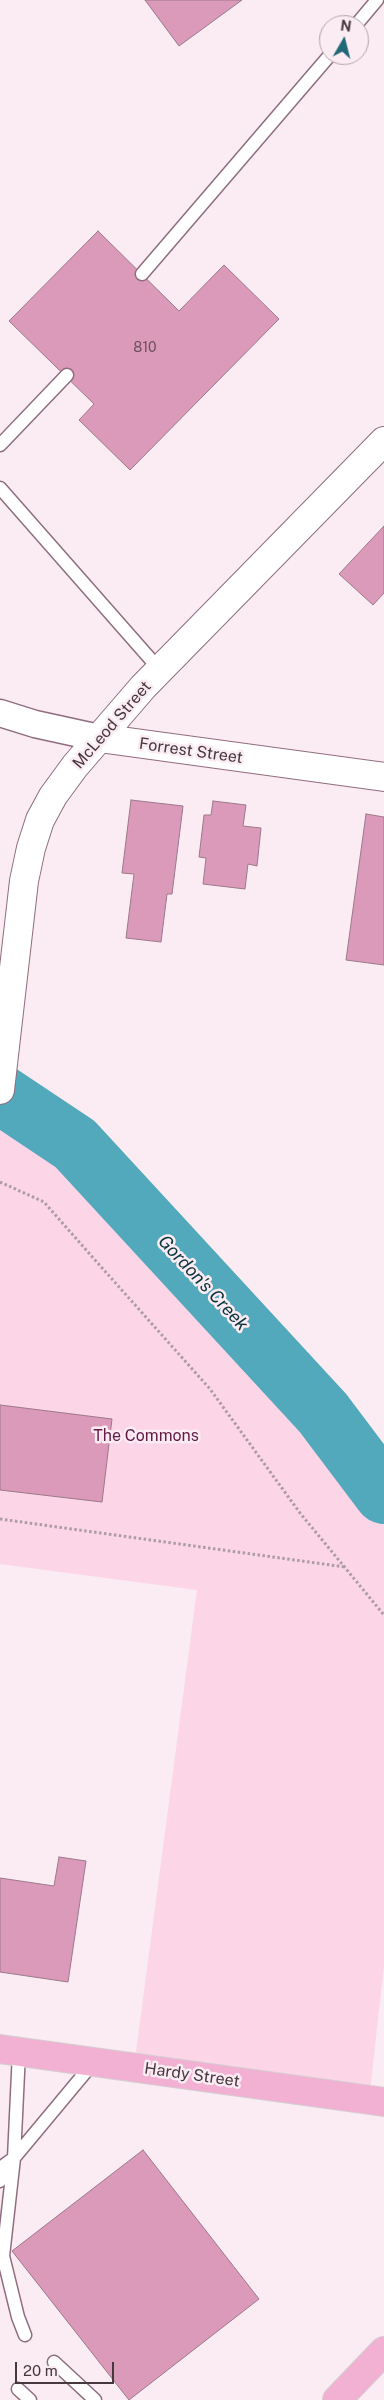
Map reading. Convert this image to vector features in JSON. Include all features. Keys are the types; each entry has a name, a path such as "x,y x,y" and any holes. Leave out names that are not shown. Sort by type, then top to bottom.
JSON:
{"main road":[{"name":"McLeod Street","path":"0,1090 24,881 31,848 40,820 53,796 75,766 160,670 384,441"},
{"name":"Forrest Street","path":"99,738 384,777"},
{"name":"Hardy Street","path":"10,2050 384,2102"},
{"path":"338,2400 384,2351"},
{"path":"338,2400 384,2376"}],"street":[{"name":"Forrest Street","path":"0,713 35,724 99,738"}],"lane":[{"path":"364,15 377,0"},
{"path":"142,274 321,65"},
{"path":"0,445 66,375"},
{"path":"0,488 160,670"},
{"path":"10,2050 14,2158 3,2256 18,2317 25,2335"},
{"path":"0,2180 14,2158 94,2062"},
{"path":"0,2168 14,2158"},
{"path":"54,2362 95,2400"},
{"path":"18,2389 30,2400"}],"path":[{"path":"0,1182 44,1202 210,1389 300,1513 384,1615"},
{"path":"0,1519 345,1567"}],"green space":[{"name":"The Commons","path":"0,1094 75,1144 323,1413 384,1494 384,1965 369,2100 134,2067 197,1590 0,1564"}],"building":[{"path":"145,0 242,0 179,46"},
{"path":"98,231 179,311 224,265 279,319 130,470 79,420 94,404 9,321"},
{"path":"384,526 384,593 373,605 339,574"},
{"path":"131,800 183,806 172,894 167,894 161,942 126,938 134,874 122,873"},
{"path":"213,801 246,805 243,826 261,828 257,866 248,864 245,889 203,884 206,858 199,857 204,815 211,815"},
{"path":"366,814 384,817 384,965 346,960"},
{"path":"0,1405 112,1419 102,1502 0,1490"},
{"path":"59,1857 86,1861 68,1982 0,1972 0,1878 54,1886"},
{"path":"143,2150 259,2299 129,2400 12,2251"}],"waterway":[{"name":"Gordon's Creek","path":"0,1094 75,1144 323,1413 384,1494"}]}
